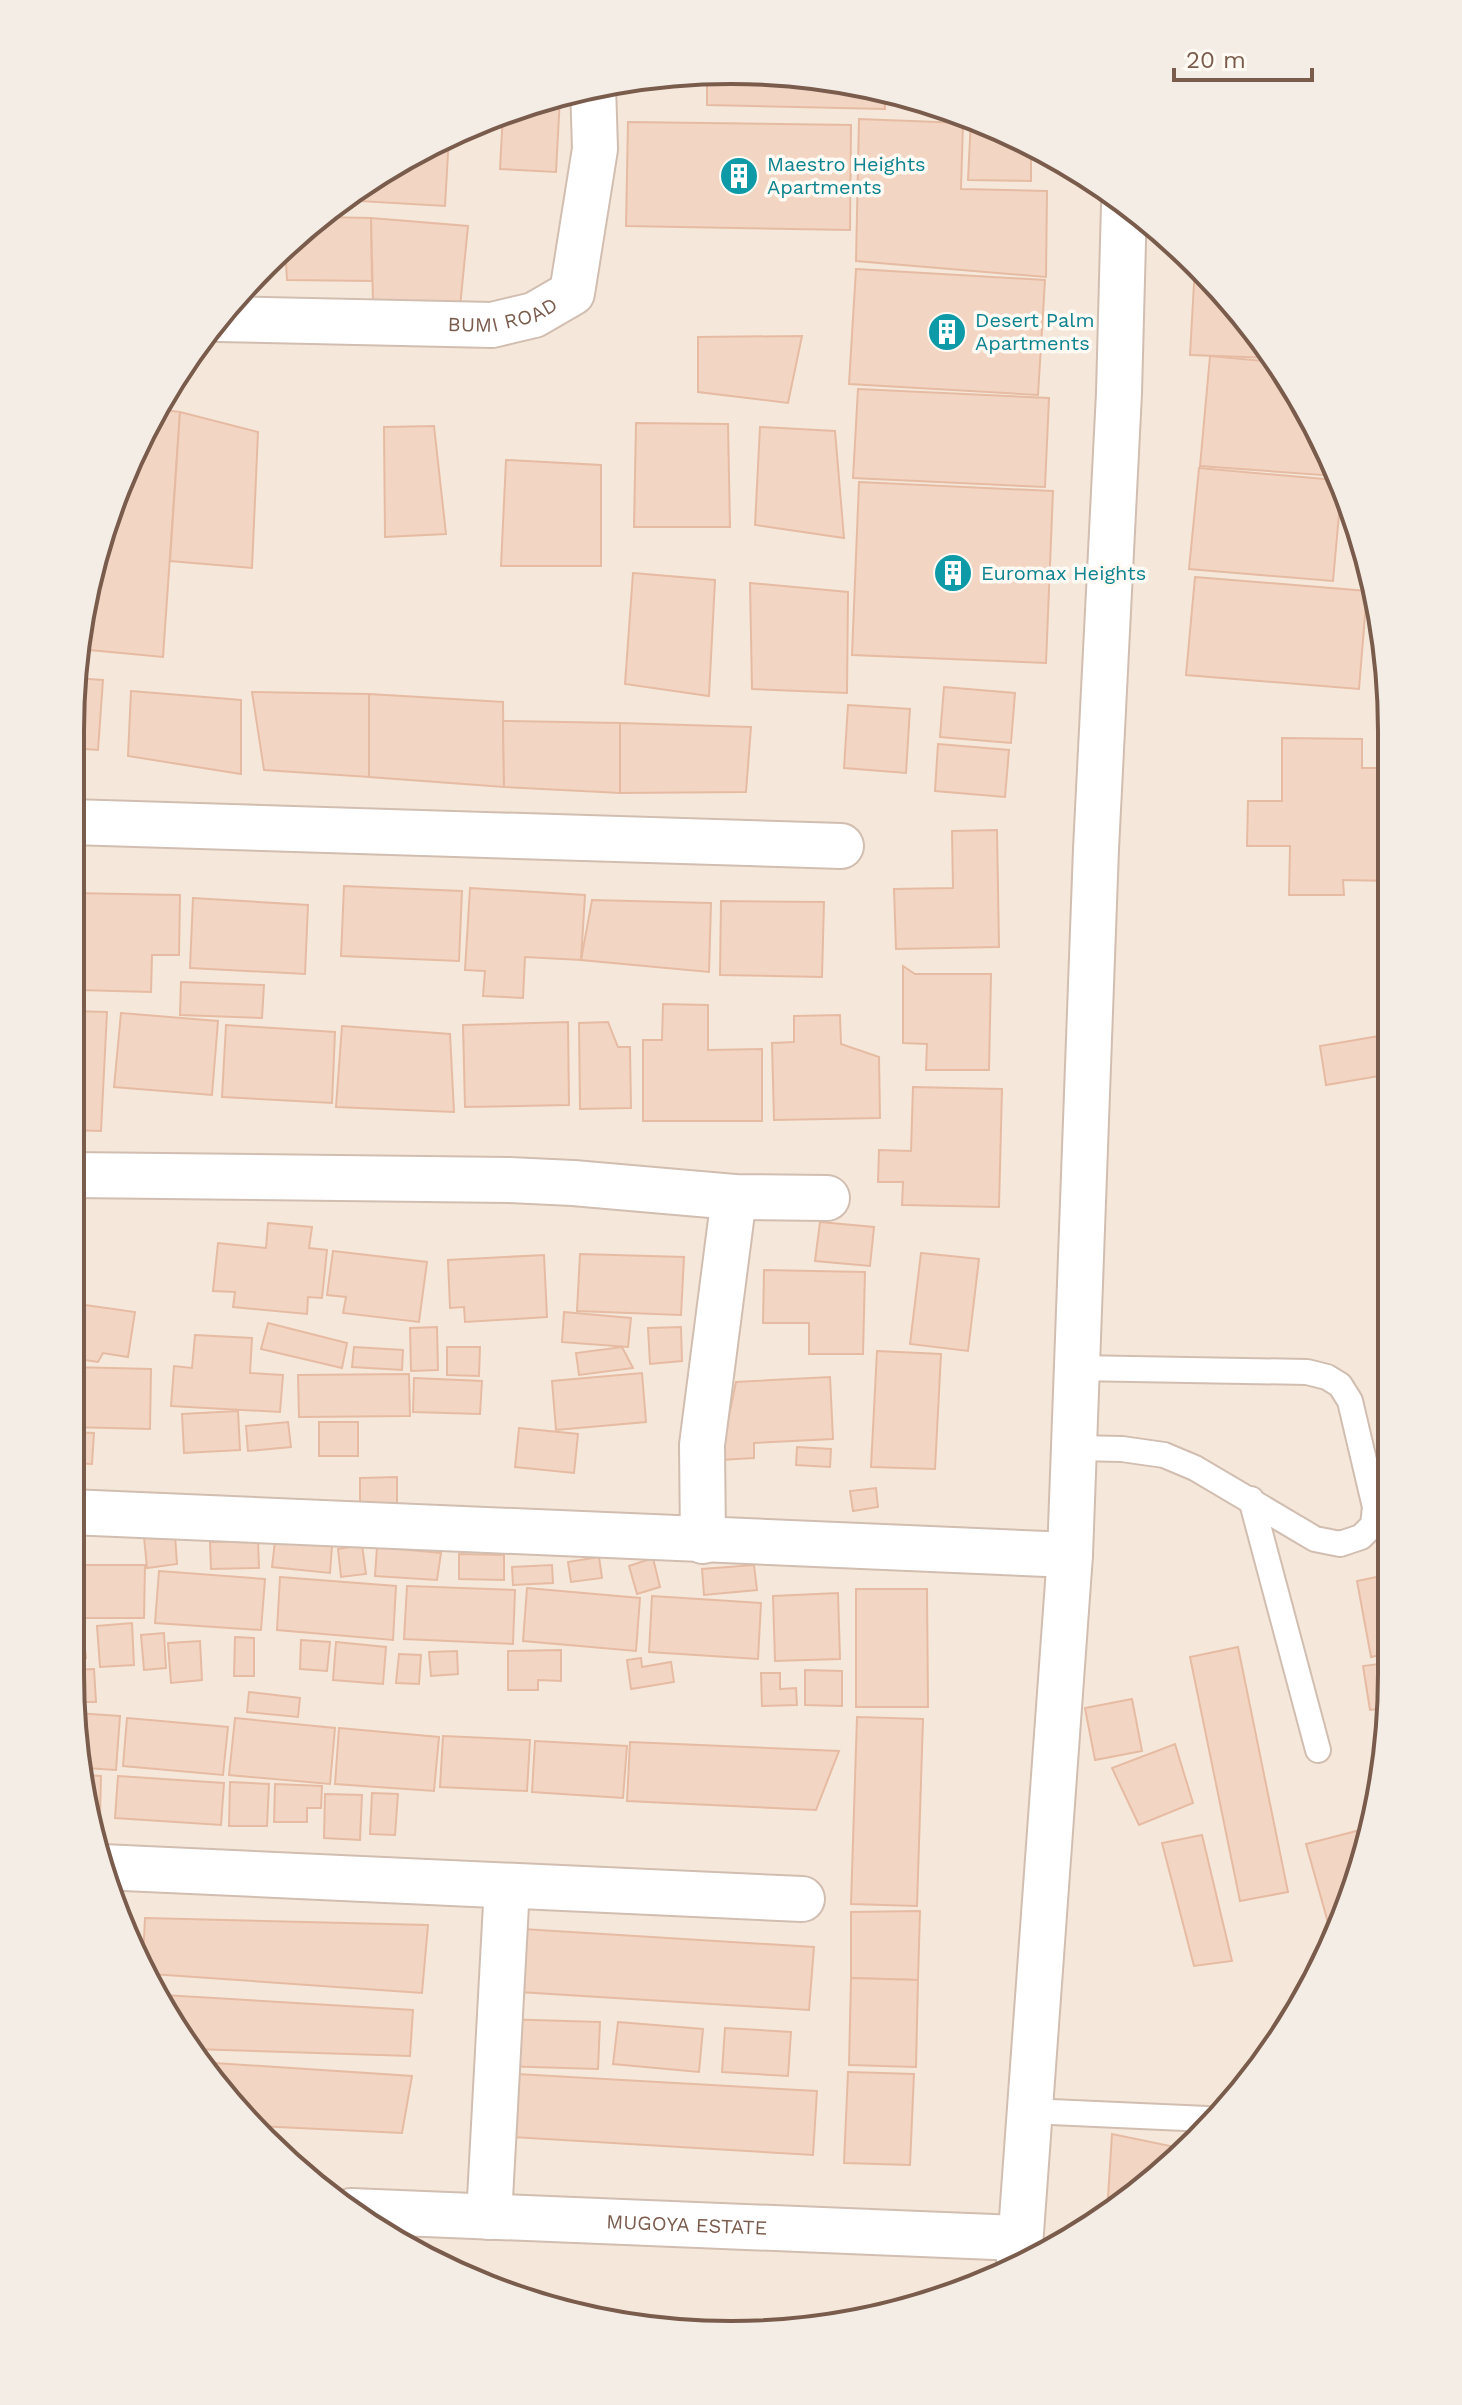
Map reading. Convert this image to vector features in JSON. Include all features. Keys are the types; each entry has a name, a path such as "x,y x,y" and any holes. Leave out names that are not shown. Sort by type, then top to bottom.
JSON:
{"street":[{"name":"BUMI ROAD","path":"232,319 492,325 534,315 572,293 595,149 593,99"},
{"path":"1019,2249 1070,1555 1124,217"},
{"path":"84,822 841,846"},
{"path":"84,1175 509,1180 734,1197 827,1198"},
{"path":"703,1541 702,1445 734,1197"},
{"path":"84,1513 1070,1555"},
{"path":"115,1873 802,1899"},
{"path":"489,2217 507,1886"},
{"name":"MUGOYA ESTATE","path":"372,2212 1019,2249"}],"lane":[{"path":"1074,1448 1122,1449 1164,1455 1251,1499 1315,1539 1340,1544 1361,1537 1373,1525 1375,1507 1350,1401 1340,1385 1327,1377 1307,1372 1076,1368"},
{"path":"1251,1499 1318,1750"},
{"path":"1029,2111 1200,2119"}],"shaded area":[{"path":"731,84 773,85 857,96 939,118 979,133 1090,193 1158,245 1217,304 1269,372 1291,408 1329,483 1344,523 1366,605 1377,689 1377,1716 1366,1800 1344,1882 1311,1960 1269,2033 1217,2101 1158,2160 1090,2212 979,2272 939,2287 857,2309 773,2320 689,2320 605,2309 564,2299 483,2272 407,2234 337,2187 304,2160 245,2101 218,2068 171,1998 133,1922 118,1882 96,1800 85,1716 85,689 96,605 118,523 151,445 193,372 245,304 274,274 304,245 372,193 483,133 523,118 605,96 689,85"}],"building":[{"path":"731,84 773,85 857,96 885,103 885,109 707,105 707,85"},
{"path":"559,107 556,172 500,169 502,126"},
{"path":"859,119 951,123 963,127 961,189 1047,191 1046,277 856,261"},
{"name":"Maestro Heights Apartments","path":"628,122 851,125 850,230 626,226"},
{"path":"970,130 1031,159 1031,181 968,180"},
{"path":"448,149 445,206 361,201"},
{"path":"337,218 371,218 372,281 287,280 286,262"},
{"path":"371,218 468,226 460,307 373,302"},
{"name":"Desert Palm Apartments","path":"856,269 1045,280 1038,395 849,384"},
{"path":"1194,280 1259,357 1190,355"},
{"path":"802,336 788,403 698,392 698,337"},
{"path":"1210,356 1261,361 1291,408 1325,475 1200,466"},
{"path":"858,389 1049,398 1045,487 853,478"},
{"path":"169,410 180,412 163,657 90,650 96,605 118,523 133,483"},
{"path":"180,412 258,432 252,568 170,561"},
{"path":"636,423 728,424 730,527 634,527"},
{"path":"434,426 446,534 385,537 384,427"},
{"path":"760,427 835,431 844,538 755,525"},
{"path":"506,460 601,465 601,566 501,566"},
{"path":"1199,468 1327,479 1339,511 1333,581 1189,569"},
{"name":"Euromax Heights","path":"859,482 1053,491 1046,663 852,655"},
{"path":"633,573 715,580 709,696 625,684"},
{"path":"1195,577 1362,591 1366,605 1359,689 1186,675"},
{"path":"750,583 848,592 847,693 752,689"},
{"path":"86,679 103,680 98,750 84,749"},
{"path":"944,687 1015,693 1011,743 940,737"},
{"path":"131,691 241,700 241,774 128,756"},
{"path":"252,692 369,694 369,777 264,770"},
{"path":"369,694 503,702 504,787 369,777"},
{"path":"848,705 910,709 906,773 844,768"},
{"path":"503,721 620,723 620,793 504,787"},
{"path":"620,723 751,727 746,792 620,793"},
{"path":"1282,738 1362,739 1362,768 1378,768 1378,881 1343,880 1344,895 1289,895 1290,846 1247,846 1248,801 1282,801"},
{"path":"938,744 1009,750 1005,797 935,791"},
{"path":"997,830 999,947 896,949 894,889 953,888 952,831"},
{"path":"344,886 462,891 459,961 341,956"},
{"path":"470,888 585,895 581,960 525,957 523,998 483,996 485,971 465,970"},
{"path":"84,893 180,895 179,955 152,955 151,992 84,990"},
{"path":"193,898 308,905 305,974 190,968"},
{"path":"592,900 711,903 709,972 581,960"},
{"path":"721,901 824,902 822,977 720,975"},
{"path":"903,966 915,974 991,974 989,1070 926,1070 927,1044 903,1043"},
{"path":"181,982 264,985 262,1018 180,1015"},
{"path":"663,1004 708,1005 708,1050 762,1049 762,1121 643,1121 643,1040 662,1040"},
{"path":"84,1011 107,1012 101,1131 84,1130"},
{"path":"121,1013 218,1021 212,1095 114,1087"},
{"path":"840,1015 841,1044 879,1057 880,1118 774,1120 772,1043 794,1042 794,1016"},
{"path":"568,1022 569,1105 465,1107 463,1025"},
{"path":"608,1022 618,1047 630,1047 631,1108 580,1109 579,1023"},
{"path":"226,1025 335,1032 332,1103 222,1097"},
{"path":"342,1026 450,1034 454,1112 336,1107"},
{"path":"1378,1036 1378,1076 1326,1085 1320,1046"},
{"path":"913,1087 1002,1089 999,1207 902,1205 903,1182 878,1182 879,1150 911,1151"},
{"path":"820,1222 874,1227 870,1266 815,1261"},
{"path":"268,1223 312,1227 309,1248 327,1250 322,1298 308,1297 307,1314 233,1307 235,1292 213,1291 218,1243 266,1248"},
{"path":"333,1251 427,1262 419,1322 343,1313 346,1297 327,1295"},
{"path":"921,1253 979,1259 968,1351 910,1344"},
{"path":"580,1254 684,1257 681,1315 577,1311"},
{"path":"544,1255 547,1317 465,1322 464,1307 450,1308 448,1260"},
{"path":"764,1270 865,1272 863,1354 809,1354 809,1323 763,1323"},
{"path":"84,1305 135,1312 128,1357 103,1353 98,1362 84,1360"},
{"path":"564,1312 631,1318 628,1347 562,1342"},
{"path":"268,1323 347,1343 342,1368 261,1349"},
{"path":"437,1327 438,1370 411,1371 410,1328"},
{"path":"681,1327 682,1361 650,1364 648,1328"},
{"path":"195,1335 252,1338 250,1373 283,1375 280,1412 171,1406 174,1366 192,1368"},
{"path":"354,1347 403,1350 402,1370 352,1367"},
{"path":"447,1347 480,1347 479,1376 447,1375"},
{"path":"622,1347 633,1368 579,1375 576,1353"},
{"path":"877,1351 941,1354 935,1469 871,1467"},
{"path":"84,1367 151,1369 150,1429 84,1427"},
{"path":"642,1373 646,1422 556,1430 552,1381"},
{"path":"409,1374 410,1416 299,1417 298,1375"},
{"path":"830,1377 833,1439 754,1443 754,1458 720,1460 736,1382"},
{"path":"414,1378 482,1381 480,1414 413,1412"},
{"path":"238,1411 240,1450 184,1453 182,1414"},
{"path":"288,1422 291,1447 248,1451 246,1426"},
{"path":"319,1422 358,1422 358,1456 319,1456"},
{"path":"519,1428 578,1434 574,1473 515,1467"},
{"path":"84,1433 94,1433 92,1464 84,1464"},
{"path":"797,1447 831,1449 830,1467 796,1465"},
{"path":"397,1477 397,1512 360,1512 360,1478"},
{"path":"876,1488 878,1507 853,1511 850,1491"},
{"path":"175,1535 177,1564 147,1568 144,1537"},
{"path":"258,1541 259,1568 211,1569 210,1542"},
{"path":"275,1541 332,1546 330,1573 272,1567"},
{"path":"362,1545 366,1574 341,1577 338,1549"},
{"path":"377,1547 441,1553 437,1580 375,1576"},
{"path":"459,1554 504,1555 504,1580 459,1579"},
{"path":"599,1557 602,1578 571,1582 568,1562"},
{"path":"653,1558 660,1587 637,1594 629,1566"},
{"path":"84,1565 145,1565 144,1618 84,1618"},
{"path":"552,1565 553,1583 513,1585 512,1567"},
{"path":"754,1565 757,1590 704,1595 702,1569"},
{"path":"159,1571 265,1579 261,1630 155,1623"},
{"path":"280,1577 396,1586 393,1640 277,1630"},
{"path":"1378,1577 1378,1656 1371,1657 1357,1581"},
{"path":"407,1586 515,1590 513,1644 404,1639"},
{"path":"527,1588 640,1598 636,1651 523,1641"},
{"path":"856,1589 927,1589 928,1707 856,1707"},
{"path":"838,1593 840,1659 775,1661 773,1596"},
{"path":"652,1596 761,1603 758,1659 649,1652"},
{"path":"132,1623 134,1665 100,1667 97,1626"},
{"path":"164,1633 166,1668 144,1670 141,1635"},
{"path":"235,1637 254,1638 254,1676 234,1676"},
{"path":"301,1640 330,1642 327,1671 300,1669"},
{"path":"200,1641 202,1680 171,1683 168,1643"},
{"path":"336,1642 386,1647 383,1684 333,1680"},
{"path":"1238,1647 1288,1892 1240,1901 1190,1657"},
{"path":"561,1650 561,1681 538,1680 538,1690 508,1690 508,1651"},
{"path":"457,1651 458,1674 431,1676 429,1652"},
{"path":"399,1654 421,1655 419,1684 396,1683"},
{"path":"641,1658 642,1667 671,1662 674,1682 631,1689 627,1660"},
{"path":"1378,1664 1377,1709 1370,1710 1363,1666"},
{"path":"84,1669 94,1669 96,1702 85,1702"},
{"path":"805,1670 842,1671 842,1706 805,1705"},
{"path":"761,1673 780,1673 780,1689 796,1688 797,1705 762,1706"},
{"path":"249,1692 300,1698 298,1717 247,1712"},
{"path":"1132,1699 1142,1751 1095,1760 1085,1708"},
{"path":"85,1714 120,1716 116,1770 91,1768"},
{"path":"857,1717 923,1719 917,1906 851,1904"},
{"path":"127,1718 228,1727 223,1775 123,1766"},
{"path":"235,1718 335,1728 330,1784 229,1775"},
{"path":"339,1728 439,1737 434,1791 335,1784"},
{"path":"443,1736 530,1740 527,1791 440,1787"},
{"path":"535,1741 627,1746 623,1798 532,1792"},
{"path":"630,1742 839,1751 816,1810 627,1801"},
{"path":"1175,1744 1193,1803 1139,1825 1112,1768"},
{"path":"92,1775 101,1776 100,1816"},
{"path":"118,1776 224,1783 221,1825 115,1818"},
{"path":"230,1782 269,1784 267,1826 229,1826"},
{"path":"275,1784 322,1786 321,1808 307,1808 307,1822 274,1822"},
{"path":"372,1793 398,1794 395,1835 370,1834"},
{"path":"325,1794 362,1795 360,1840 324,1838"},
{"path":"1359,1830 1328,1924 1306,1844"},
{"path":"1202,1835 1232,1961 1194,1966 1162,1843"},
{"path":"920,1911 918,1980 851,1978 851,1912"},
{"path":"145,1918 428,1925 422,1993 159,1974 144,1945"},
{"path":"523,1929 814,1947 809,2010 519,1992"},
{"path":"851,1978 918,1980 916,2067 849,2065"},
{"path":"170,1995 413,2010 410,2056 205,2049"},
{"path":"502,2019 600,2022 598,2069 498,2066"},
{"path":"618,2022 703,2029 699,2072 613,2064"},
{"path":"725,2028 791,2032 788,2076 722,2072"},
{"path":"214,2063 412,2076 402,2133 270,2127"},
{"path":"848,2072 914,2074 910,2165 844,2163"},
{"path":"498,2073 817,2091 813,2155 494,2136"},
{"path":"1112,2134 1172,2146 1158,2160 1108,2199"}],"place":[{"name":"Maestro Heights Apartments","path":"739,176"},
{"name":"Desert Palm Apartments","path":"947,332"},
{"name":"Euromax Heights","path":"953,573"}]}
